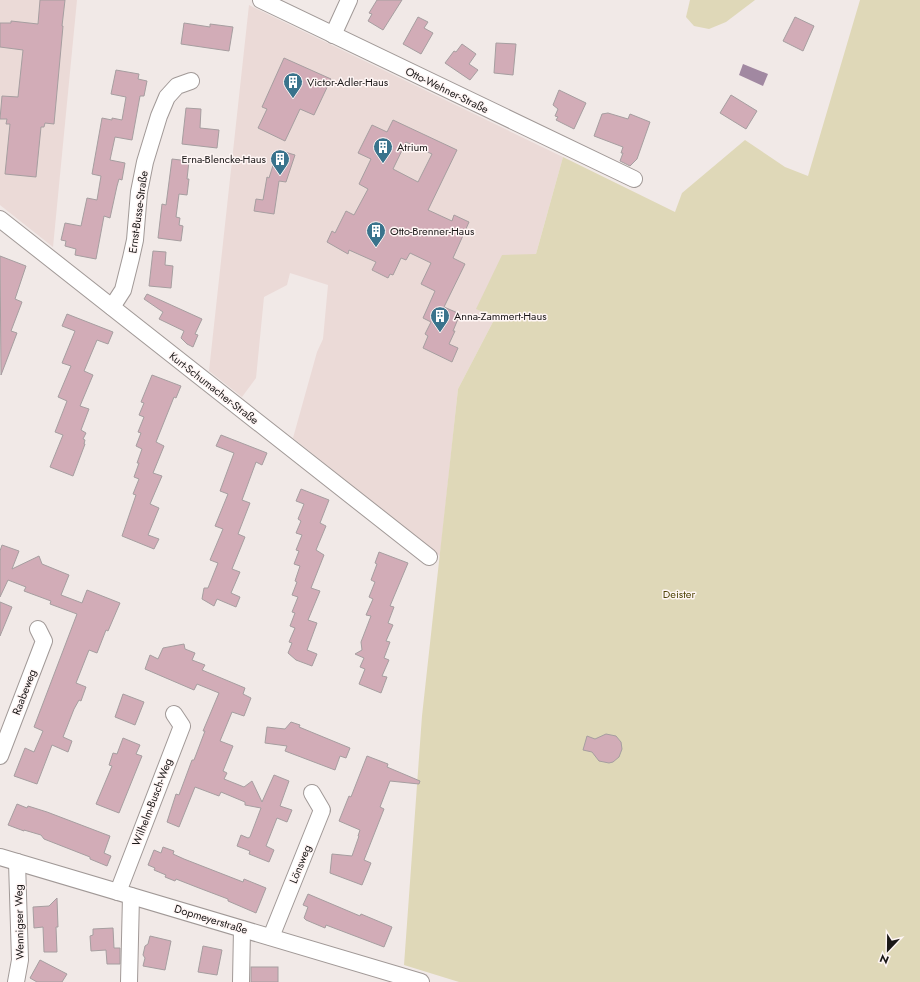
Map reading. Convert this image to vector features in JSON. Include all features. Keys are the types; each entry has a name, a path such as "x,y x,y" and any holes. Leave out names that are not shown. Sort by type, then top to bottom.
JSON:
{"street":[{"name":"Otto-Wehner-Straße","path":"261,0 634,179"},
{"path":"333,35 349,0"},
{"name":"Ernst-Busse-Straße","path":"112,307 123,290 131,258 140,185 145,162 159,116 167,97 177,86 191,81"},
{"name":"Kurt-Schumacher-Straße","path":"0,219 429,557"},
{"name":"Raabeweg","path":"0,756 44,641 38,629"},
{"name":"Wilhelm-Busch-Weg","path":"124,894 182,726 174,714"},
{"name":"Lönsweg","path":"271,937 322,810 312,793"},
{"name":"Dopmeyerstraße","path":"0,857 421,982"},
{"name":"Wennigser Weg","path":"16,982 20,960 17,862"},
{"path":"124,894 129,982"},
{"path":"241,982 242,928"}],"shaded area":[{"path":"0,0 77,0 53,247 0,205"},
{"path":"249,5 563,157 536,254 477,309 495,318 458,389 440,556 293,438 317,352 323,339 328,285 290,273 287,285 264,297 256,378 242,397 209,371"},
{"path":"743,64 768,74 763,86 739,75"}],"green space":[{"path":"690,0 755,0 726,22 709,29 694,26 686,17"},
{"name":"Deister","path":"860,0 920,0 920,982 459,982 404,965 422,716 458,389 495,318 476,309 502,255 536,254 563,157 675,212 682,193 745,140 785,167 808,176"}],"building":[{"path":"40,0 65,0 54,124 45,123 44,127 41,127 36,177 5,174 10,124 6,124 7,119 0,119 2,96 18,97 23,50 0,47 0,23 11,23 11,21 38,24"},
{"path":"377,0 402,0 383,30 368,21 372,14 369,13"},
{"path":"418,17 428,22 424,28 433,33 421,54 403,44"},
{"path":"795,17 814,26 803,51 783,41"},
{"path":"184,23 210,27 210,24 233,27 229,51 181,44"},
{"path":"496,43 516,44 513,75 494,73"},
{"path":"462,44 476,54 469,64 478,70 470,80 445,63 454,51 456,52"},
{"name":"Victor-Adler-Haus","path":"284,58 331,79 314,115 300,109 285,141 258,128 267,109 262,107"},
{"path":"116,70 139,74 138,79 147,81 144,96 140,96 132,140 115,137 110,160 125,163 122,180 119,179 117,186 110,218 104,216 96,259 75,255 76,249 65,246 66,241 61,240 65,223 81,226 87,198 97,200 101,176 92,174 102,118 122,120 126,97 111,94"},
{"path":"559,90 586,103 574,129 556,120 558,117 555,116 558,109 553,105"},
{"path":"731,95 757,111 746,129 720,113"},
{"path":"186,108 201,109 200,128 219,130 217,148 182,144"},
{"path":"608,113 628,119 630,114 650,122 637,159 630,166 620,161 623,153 621,153 623,147 594,136 602,114"},
{"path":"393,120 457,150 428,210 452,221 454,215 469,222 453,258 465,264 444,307 460,314 449,344 458,348 452,362 423,348 428,336 425,334 431,322 423,318 435,291 421,284 431,263 410,253 406,260 401,258 393,275 390,274 388,278 372,270 376,262 349,250 348,254 327,242 332,231 335,233 346,211 354,215 368,189 359,184 371,159 358,153 372,125 387,132","holes":["406,142 432,154 418,182 393,169"]},
{"name":"Erna-Blencke-Haus","path":"278,150 295,155 286,182 279,181 274,214 254,211 256,199 263,200 267,177 269,178"},
{"path":"172,159 189,161 187,195 179,194 176,217 180,218 179,225 183,226 181,241 158,238 162,204 166,205"},
{"path":"153,251 166,252 165,265 173,266 171,288 149,286"},
{"path":"0,256 26,266 15,299 22,302 11,331 17,333 1,375"},
{"path":"147,294 202,319 195,334 198,335 193,347 181,338 184,331 159,319 163,312 144,299"},
{"path":"67,314 113,332 108,344 97,340 84,371 93,375 80,406 89,409 81,430 86,433 83,439 85,440 85,444 73,476 50,467 63,435 55,432 67,401 58,397 71,366 62,363 75,331 62,326"},
{"path":"152,375 181,386 176,398 174,397 156,442 164,446 153,473 162,476 150,504 159,508 148,535 159,539 154,549 122,536 136,495 133,494 139,479 134,477 142,449 136,446 141,433 138,432 144,417 139,415 144,403 141,402"},
{"path":"221,435 267,453 262,465 256,462 242,500 250,503 238,534 245,537 232,569 240,572 231,593 240,597 236,607 217,599 214,606 202,599 204,588 208,588 218,563 210,560 223,529 215,526 228,494 220,491 234,453 216,446"},
{"path":"301,489 329,500 320,523 326,526 316,550 324,555 311,588 320,591 308,620 317,623 307,650 317,654 312,666 296,660 288,653 292,643 289,642 295,628 290,626 295,613 292,612 298,597 292,595 297,582 295,581 300,566 294,564 299,551 296,550 302,535 296,533 301,521 298,519 304,504 296,501"},
{"path":"2,545 19,551 12,569 39,556 42,564 69,575 61,595 82,603 87,590 120,603 108,631 106,630 97,653 89,650 76,683 86,687 81,701 79,700 74,709 63,737 72,741 68,752 52,745 37,784 14,776 25,748 34,752 43,731 34,727 77,614 50,604 51,601 24,591 26,587 8,580 0,597 0,551"},
{"path":"379,552 408,563 390,606 394,607 388,623 393,625 386,641 390,642 384,658 389,660 382,676 387,677 381,693 359,684 365,669 360,667 364,658 355,654 362,650 361,642 371,616 366,615 373,599 369,597 375,582 371,580 377,564 375,563"},
{"path":"0,602 12,607 0,636"},
{"path":"184,644 185,649 195,653 192,660 205,665 202,670 245,688 243,694 251,698 244,716 232,712 220,741 233,746 223,771 227,773 224,779 244,787 252,781 262,802 274,775 289,781 280,806 292,810 287,822 277,818 266,846 274,850 269,862 249,854 250,851 237,846 241,835 248,838 250,837 261,808 245,805 245,802 221,792 219,796 195,787 179,827 167,822 176,794 179,795 192,760 194,760 205,731 203,731 219,693 197,684 194,690 145,669 150,655 158,659 163,648"},
{"path":"123,694 144,702 135,725 115,717"},
{"path":"291,722 300,725 299,727 350,748 346,758 340,756 335,770 285,751 287,746 265,743 267,727 285,729"},
{"path":"606,734 616,736 621,742 622,749 619,757 613,762 609,763 599,761 592,752 583,750 587,736 595,739"},
{"path":"123,738 140,745 136,754 142,756 119,813 96,804 112,766 109,765 113,753 117,754"},
{"path":"367,756 388,764 387,767 420,781 419,784 390,781 380,807 384,809 364,860 371,863 362,885 330,873 332,854 352,856 359,836 360,830 339,821 349,796 351,797"},
{"path":"17,804 27,808 28,806 47,812 110,836 104,853 111,856 107,866 90,859 90,857 44,839 41,835 8,825"},
{"path":"163,847 174,851 173,854 184,859 243,882 244,879 266,888 256,913 228,901 228,899 176,879 175,881 165,877 166,875 154,870 155,868 148,865 154,850 161,853"},
{"path":"308,894 360,916 361,914 392,927 384,947 326,925 325,928 306,920 304,918 308,907 303,905"},
{"path":"57,898 57,952 44,952 43,927 34,928 33,907 49,906"},
{"path":"113,928 114,948 120,948 120,964 107,964 106,950 91,951 90,936 93,935 93,929"},
{"path":"150,936 171,941 165,970 143,966 145,946 148,944"},
{"path":"203,946 222,950 217,975 198,972"},
{"path":"40,960 67,974 62,982 37,982 30,978"},
{"path":"251,967 278,967 278,982 251,982"}],"place":[{"name":"Victor-Adler-Haus","path":"293,99"},
{"name":"Atrium","path":"383,164"},
{"name":"Erna-Blencke-Haus","path":"280,176"},
{"name":"Otto-Brenner-Haus","path":"376,248"},
{"name":"Anna-Zammert-Haus","path":"440,333"}]}
